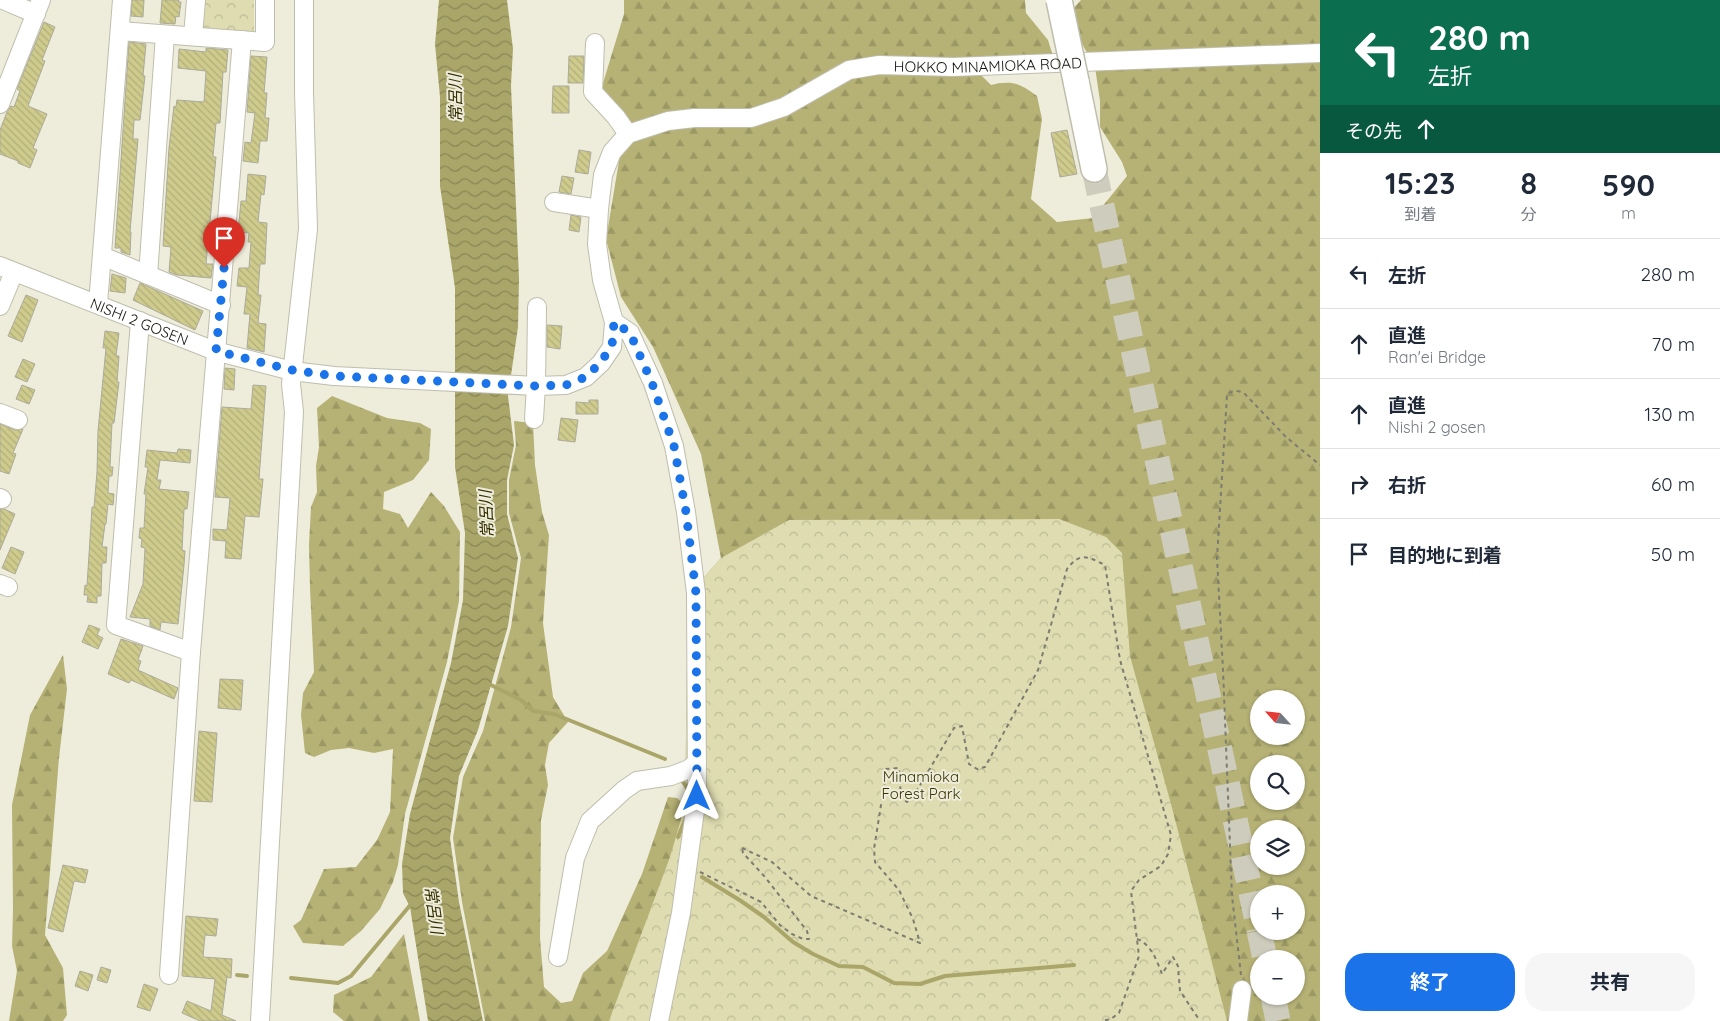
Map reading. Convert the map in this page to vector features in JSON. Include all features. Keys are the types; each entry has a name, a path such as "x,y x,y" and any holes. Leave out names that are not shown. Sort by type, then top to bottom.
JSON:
{"highway":[{"path":"1059,0 1094,170"}],"street":[{"path":"0,104 39,7 3,0"},
{"path":"98,304 122,0"},
{"path":"194,36 196,0"},
{"path":"120,31 265,42 265,0"},
{"path":"260,1021 294,412 291,384 308,229 304,92 304,0"},
{"path":"148,276 165,35"},
{"path":"170,975 191,652 242,40"},
{"path":"595,43 593,92 616,117 628,134 612,152 603,175 597,244 602,280 614,322 630,333 652,383 674,446 686,512 696,593 697,796 681,912 659,1021"},
{"name":"HOKKO MINAMIOKA ROAD","path":"628,134 668,121 694,118 751,118 784,107 849,70 879,65 953,68 1320,52"},
{"path":"554,202 599,209"},
{"path":"102,256 221,305"},
{"path":"0,306 7,269"},
{"name":"NISHI 2 GOSEN","path":"7,269 216,351 292,370 334,376 533,386 566,385 586,377 600,363 612,346 614,322"},
{"path":"534,420 533,386 536,307"},
{"path":"140,321 116,626 191,652"},
{"path":"0,413 18,420"},
{"path":"558,957 575,858 590,821 624,790 638,781 670,776 689,769 697,762"},
{"path":"1238,1021 1242,990"}],"path":[{"path":"1242,990 1232,896 1217,558 1227,395 1231,391 1244,393 1286,437 1320,465"},
{"path":"687,866 761,902 780,925 792,934 809,939 807,931 765,877 742,853 742,848 772,862 811,896 920,943 913,919 900,890 875,862 874,849 885,769 899,768 901,797 906,802 912,797 954,728 962,726 969,764 977,769 985,767 1038,670 1067,569 1075,559 1088,557 1105,564 1120,660 1171,835 1168,854 1161,866 1139,880 1131,891 1139,956 1119,1013 1111,1019 1101,1021"},
{"path":"1136,939 1141,941 1153,953 1162,974 1173,957 1178,966 1180,991 1200,1021"}],"green space":[{"path":"201,0 254,0 254,35 199,32"},
{"path":"624,0 1025,0 1026,13 1048,40 1053,56 980,74 991,85 1010,83 1021,85 1037,96 1042,119 1031,199 1057,222 1093,218 1127,176 1122,162 1100,127 1100,101 1095,67 1076,33 1073,9 1081,0 1320,0 1320,1021 485,1021 462,902 453,838 463,777 483,731 511,627 521,558 509,513 509,480 516,445 514,421 533,423 535,465 542,512 549,535 543,623 553,697 568,722 549,743 545,765 548,785 541,820 540,938 544,987 561,1003 572,1001 583,973 607,951 642,874 668,797 677,798 685,805 688,595 721,558 701,454 653,347 621,297 606,239 621,149 621,113 600,93 624,14"},
{"path":"332,396 387,418 420,423 431,429 429,460 413,480 384,492 383,509 400,514 408,528 431,492 444,506 460,532 459,601 447,662 405,814 398,865 393,882 380,909 361,931 343,946 303,943 293,926 301,920 324,869 356,867 377,840 390,812 393,749 374,753 349,748 331,750 314,757 305,753 301,715 303,693 314,672 309,545 311,507 317,492 316,466 319,447 317,408"},
{"name":"Minamioka Forest Park","path":"1059,519 1106,537 1122,553 1130,656 1171,804 1227,1021 609,1021 670,857 685,806 688,595 721,558 789,520"},
{"path":"63,655 67,689 59,758 45,935 63,968 67,1015 63,1021 9,1021 17,971 12,946 12,805 30,715"},
{"path":"404,934 420,1021 344,1021 333,1012 334,995 371,977"}],"water":[{"name":"常呂川","path":"439,0 507,0 513,49 511,85 519,279 518,327 508,396 514,445 507,480 507,514 518,558 508,626 478,730 459,776 450,838 459,902 483,1021 428,1021 410,907 403,893 402,864 410,814 451,663 463,600 465,533 455,467 455,288 440,186 440,97 435,44"}],"building":[{"path":"132,0 144,0 143,17 131,16"},
{"path":"162,0 179,0 178,2 181,2 179,17 176,16 175,24 160,23"},
{"path":"44,22 55,27 42,60 45,61 28,106 47,114 33,148 37,150 30,168 0,154 0,130 7,112 11,106 14,107 20,91 17,89"},
{"path":"129,42 146,44 143,76 145,76 140,120 134,120 133,139 138,139 130,232 130,255 121,252 121,248 115,248"},
{"path":"206,48 228,50 226,72 223,72 220,123 216,123 213,157 216,157 206,264 213,264 211,278 177,275 169,272 171,247 163,246 169,148 174,106 176,107 177,100 204,102 206,71 178,68 179,49 206,52"},
{"path":"251,56 267,57 264,93 267,93 265,118 269,118 267,141 260,141 258,163 243,161 245,142 251,143 255,113 247,112"},
{"path":"569,56 584,56 583,83 568,83"},
{"path":"553,86 569,86 569,113 552,113"},
{"path":"1067,130 1077,174 1060,177 1051,133"},
{"path":"579,150 591,152 588,174 575,172"},
{"path":"248,174 266,176 264,195 261,194 258,222 267,223 265,264 260,264 258,295 261,295 258,323 266,324 264,352 247,348 250,314 244,314 247,287 237,286 239,268 249,268 251,242 248,242 249,233 238,232 241,201 246,201"},
{"path":"562,176 574,178 571,194 559,192"},
{"path":"571,215 581,217 579,232 569,230"},
{"path":"112,274 126,278 125,293 110,291"},
{"path":"140,283 203,311 195,330 133,300"},
{"path":"26,295 38,300 22,342 8,336"},
{"path":"547,325 562,326 560,349 547,347"},
{"path":"105,331 119,333 116,356 119,356 117,382 119,382 114,423 112,423 110,467 113,467 112,476 109,476 108,493 114,494 113,505 108,504 102,547 107,547 106,563 102,563 101,596 97,596 97,603 87,602 88,595 84,595 85,585 87,586 92,507 94,507 97,472 98,431 106,348 103,348"},
{"path":"23,359 35,364 27,382 15,377"},
{"path":"225,368 235,369 234,390 224,389"},
{"path":"22,385 35,390 29,404 16,399"},
{"path":"253,385 266,386 259,479 263,479 259,517 245,516 241,559 225,558 226,541 213,540 213,529 227,530 230,498 215,497 222,407 251,409"},
{"path":"589,400 598,400 598,414 576,414 576,402 589,403"},
{"path":"561,418 578,420 575,442 558,440"},
{"path":"0,424 15,430 23,429 13,453 16,454 9,474 0,471"},
{"path":"178,449 191,450 190,463 160,460 157,480 161,480 159,489 189,492 187,509 184,509 182,550 185,551 178,624 161,622 160,630 150,626 150,619 130,617 143,584 145,548 141,547 142,539 139,538 140,528 144,528 146,494 144,494 148,467 145,467 147,450 177,453"},
{"path":"0,509 15,514 0,550"},
{"path":"11,547 24,552 15,574 2,568"},
{"path":"89,625 100,629 97,635 103,638 98,649 82,642"},
{"path":"121,639 143,646 138,660 141,661 138,670 178,688 174,699 131,680 129,683 108,674"},
{"path":"220,679 243,680 241,710 218,708"},
{"path":"199,731 217,733 212,802 194,801"},
{"path":"63,865 88,870 85,883 74,881 63,932 48,928"},
{"path":"186,916 218,919 216,936 205,935 203,957 232,959 231,978 227,977 222,1015 236,1021 200,1021 182,1013 187,1001 211,1011 215,979 182,976"},
{"path":"101,967 111,970 107,983 97,980"},
{"path":"80,971 93,975 88,991 75,986"},
{"path":"144,984 158,989 150,1011 137,1007"}],"waterway":[{"path":"487,683 521,700 533,711 554,714 665,759"},
{"path":"681,779 690,792"},
{"path":"678,837 687,815"},
{"path":"702,877 741,901 764,917 793,942 813,954 839,966 863,967 894,983 920,984 945,976 1074,965"},
{"path":"291,978 338,983 351,976 412,903"},
{"path":"237,975 247,976"}],"tunnel":[{"path":"1094,169 1250,888"},
{"path":"1261,940 1263,950"},
{"path":"1275,1005 1278,1021"}],"route":[{"path":"224,268 216,351 292,370 334,376 536,386 566,385 586,377 600,363 612,346 614,322 630,333 652,383 674,446 686,512 696,593 697,796"}]}
